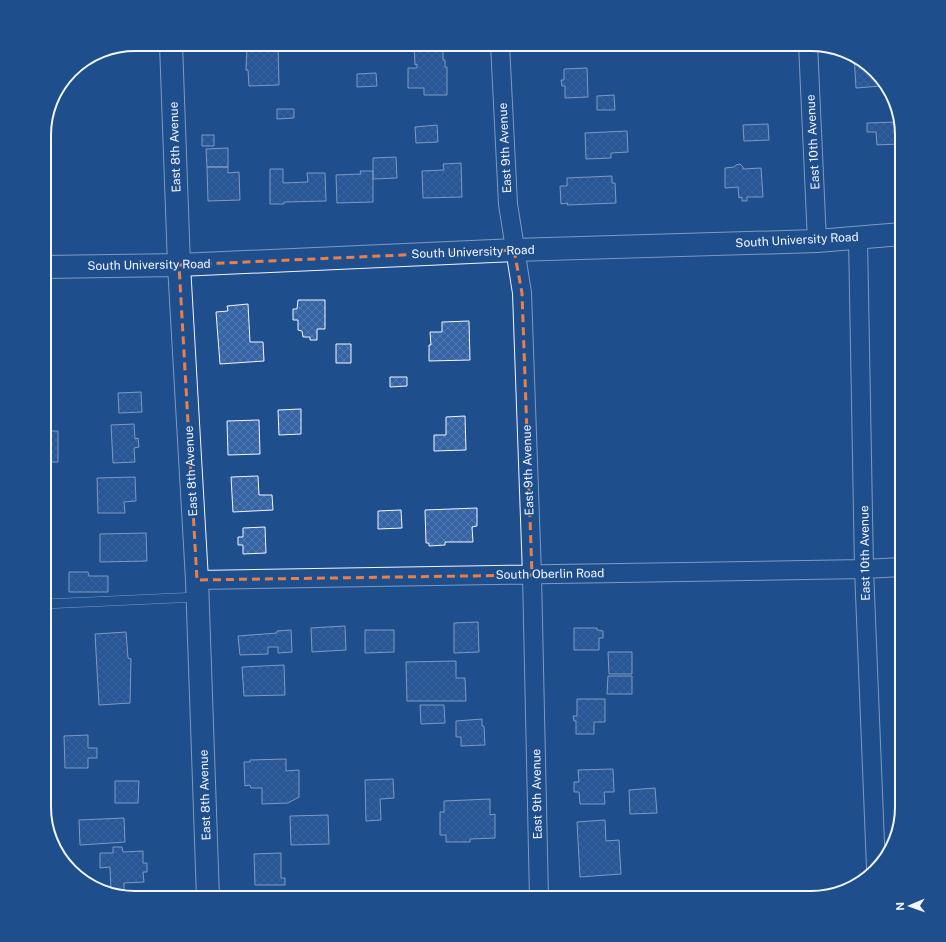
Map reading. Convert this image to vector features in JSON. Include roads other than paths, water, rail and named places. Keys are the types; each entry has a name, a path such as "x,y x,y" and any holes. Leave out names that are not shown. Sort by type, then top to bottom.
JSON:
{"main road":[{"name":"East 8th Avenue","path":"171,51 180,265 198,589 208,891"},
{"name":"South University Road","path":"51,267 180,265 514,250 817,241 895,234"}],"street":[{"name":"East 9th Avenue","path":"500,51 508,204 514,250 522,293 532,575 539,891"},
{"name":"East 10th Avenue","path":"808,51 817,241"},
{"name":"East 10th Avenue","path":"858,237 864,569 876,860"},
{"name":"South Oberlin Road","path":"198,589 532,575 895,567"}],"lane":[{"path":"51,603 198,589"}]}
